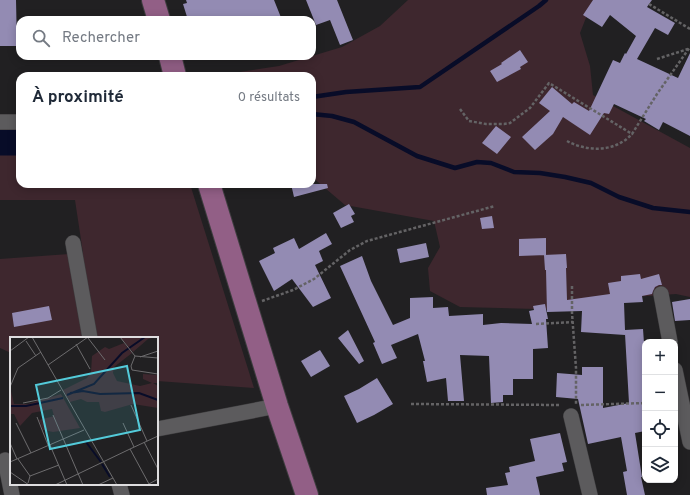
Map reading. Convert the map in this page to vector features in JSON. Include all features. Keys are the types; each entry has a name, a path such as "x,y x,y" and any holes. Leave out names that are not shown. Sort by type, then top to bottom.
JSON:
{"main road":[{"path":"153,0 158,16"},
{"path":"171,60 174,72"},
{"path":"210,188 277,406 307,495"}],"street":[{"path":"0,122 16,122"},
{"path":"73,243 90,337"},
{"path":"661,294 669,339"},
{"path":"676,375 690,442"},
{"path":"158,429 277,406"},
{"path":"571,416 590,495"},
{"path":"5,459 10,485"},
{"path":"10,485 12,495"},
{"path":"119,485 122,495"}],"path":[{"path":"649,4 690,29"},
{"path":"657,59 689,48"},
{"path":"567,141 573,144 598,149 621,143 632,134 656,94 689,48"},
{"path":"460,109 469,121 486,124 510,123 530,108 550,83 632,134"},
{"path":"246,306 293,290 314,279 350,250 367,241 495,206"},
{"path":"572,286 572,322 576,368 576,405 642,402"},
{"path":"536,324 572,322"},
{"path":"411,404 568,405 571,416"}],"shaded area":[{"path":"408,0 593,0 580,33 590,66 593,95 690,148 690,297 676,294 605,299 574,310 460,307 430,291 428,268 440,247 434,221 345,205 316,180 316,72 240,72 279,66 299,60 316,60 316,55 342,47 380,26"},
{"path":"16,118 16,188 191,188 254,388 158,381 158,337 10,337 10,353 0,348 0,259 83,253 75,200 0,200 0,120"}],"building":[{"path":"0,0 16,0 16,46 0,46"},
{"path":"186,0 274,0 280,16 187,16 183,4 187,3"},
{"path":"306,0 337,0 353,40 340,45 330,20 316,25 316,16 312,16"},
{"path":"593,0 652,0 647,7 675,23 668,35 655,28 637,59 678,78 690,53 690,136 663,122 659,130 644,121 646,119 614,104 609,114 604,113 590,135 563,117 553,134 535,150 522,137 550,111 539,103 552,87 572,104 574,102 589,111 613,60 620,63 636,36 610,15 602,27 583,15"},
{"path":"520,50 528,62 520,67 521,69 497,82 490,71"},
{"path":"496,126 511,137 497,154 482,143"},
{"path":"316,184 327,184 328,188 294,197 292,188 316,188"},
{"path":"349,204 355,214 351,216 354,222 341,228 333,213"},
{"path":"492,216 494,228 482,229 480,218"},
{"path":"326,233 332,244 319,251 323,261 315,265 331,298 313,307 292,279 274,291 259,261 275,253 273,248 294,238 299,249"},
{"path":"546,238 546,255 519,256 519,239"},
{"path":"426,243 429,257 400,263 397,249"},
{"path":"566,254 567,300 610,294 608,283 621,281 621,276 640,274 641,279 659,274 662,285 655,287 652,294 642,296 643,302 624,303 625,330 643,329 642,432 635,433 645,495 627,495 623,472 627,471 621,437 588,444 578,399 556,397 557,373 582,375 582,367 603,367 603,408 629,403 625,334 581,332 582,311 547,312 546,270 544,255"},
{"path":"362,256 371,281 393,325 410,318 410,298 433,297 433,308 448,307 449,316 483,314 483,325 501,323 532,324 529,311 534,310 533,306 545,304 548,319 546,319 548,348 533,349 533,379 513,379 513,395 503,395 503,402 491,403 489,356 460,355 464,401 448,401 446,378 427,382 423,361 425,361 418,334 391,345 397,358 382,364 373,343 375,342 340,266"},
{"path":"690,299 690,320 675,321 672,302"},
{"path":"49,306 52,320 14,327 12,313"},
{"path":"348,330 364,361 359,364 338,338"},
{"path":"320,350 330,366 311,377 301,361"},
{"path":"377,378 393,404 357,423 344,396"},
{"path":"560,433 567,462 562,463 564,471 536,477 540,495 487,495 486,488 508,485 505,473 510,472 509,467 535,461 530,439"}],"waterway":[{"path":"316,96 346,92 420,87 546,0"},
{"path":"316,114 332,116 354,122 417,156 455,168 477,162 491,163 514,172 540,173 591,183 619,197 653,208 690,212"},
{"path":"0,142 16,142"}]}
